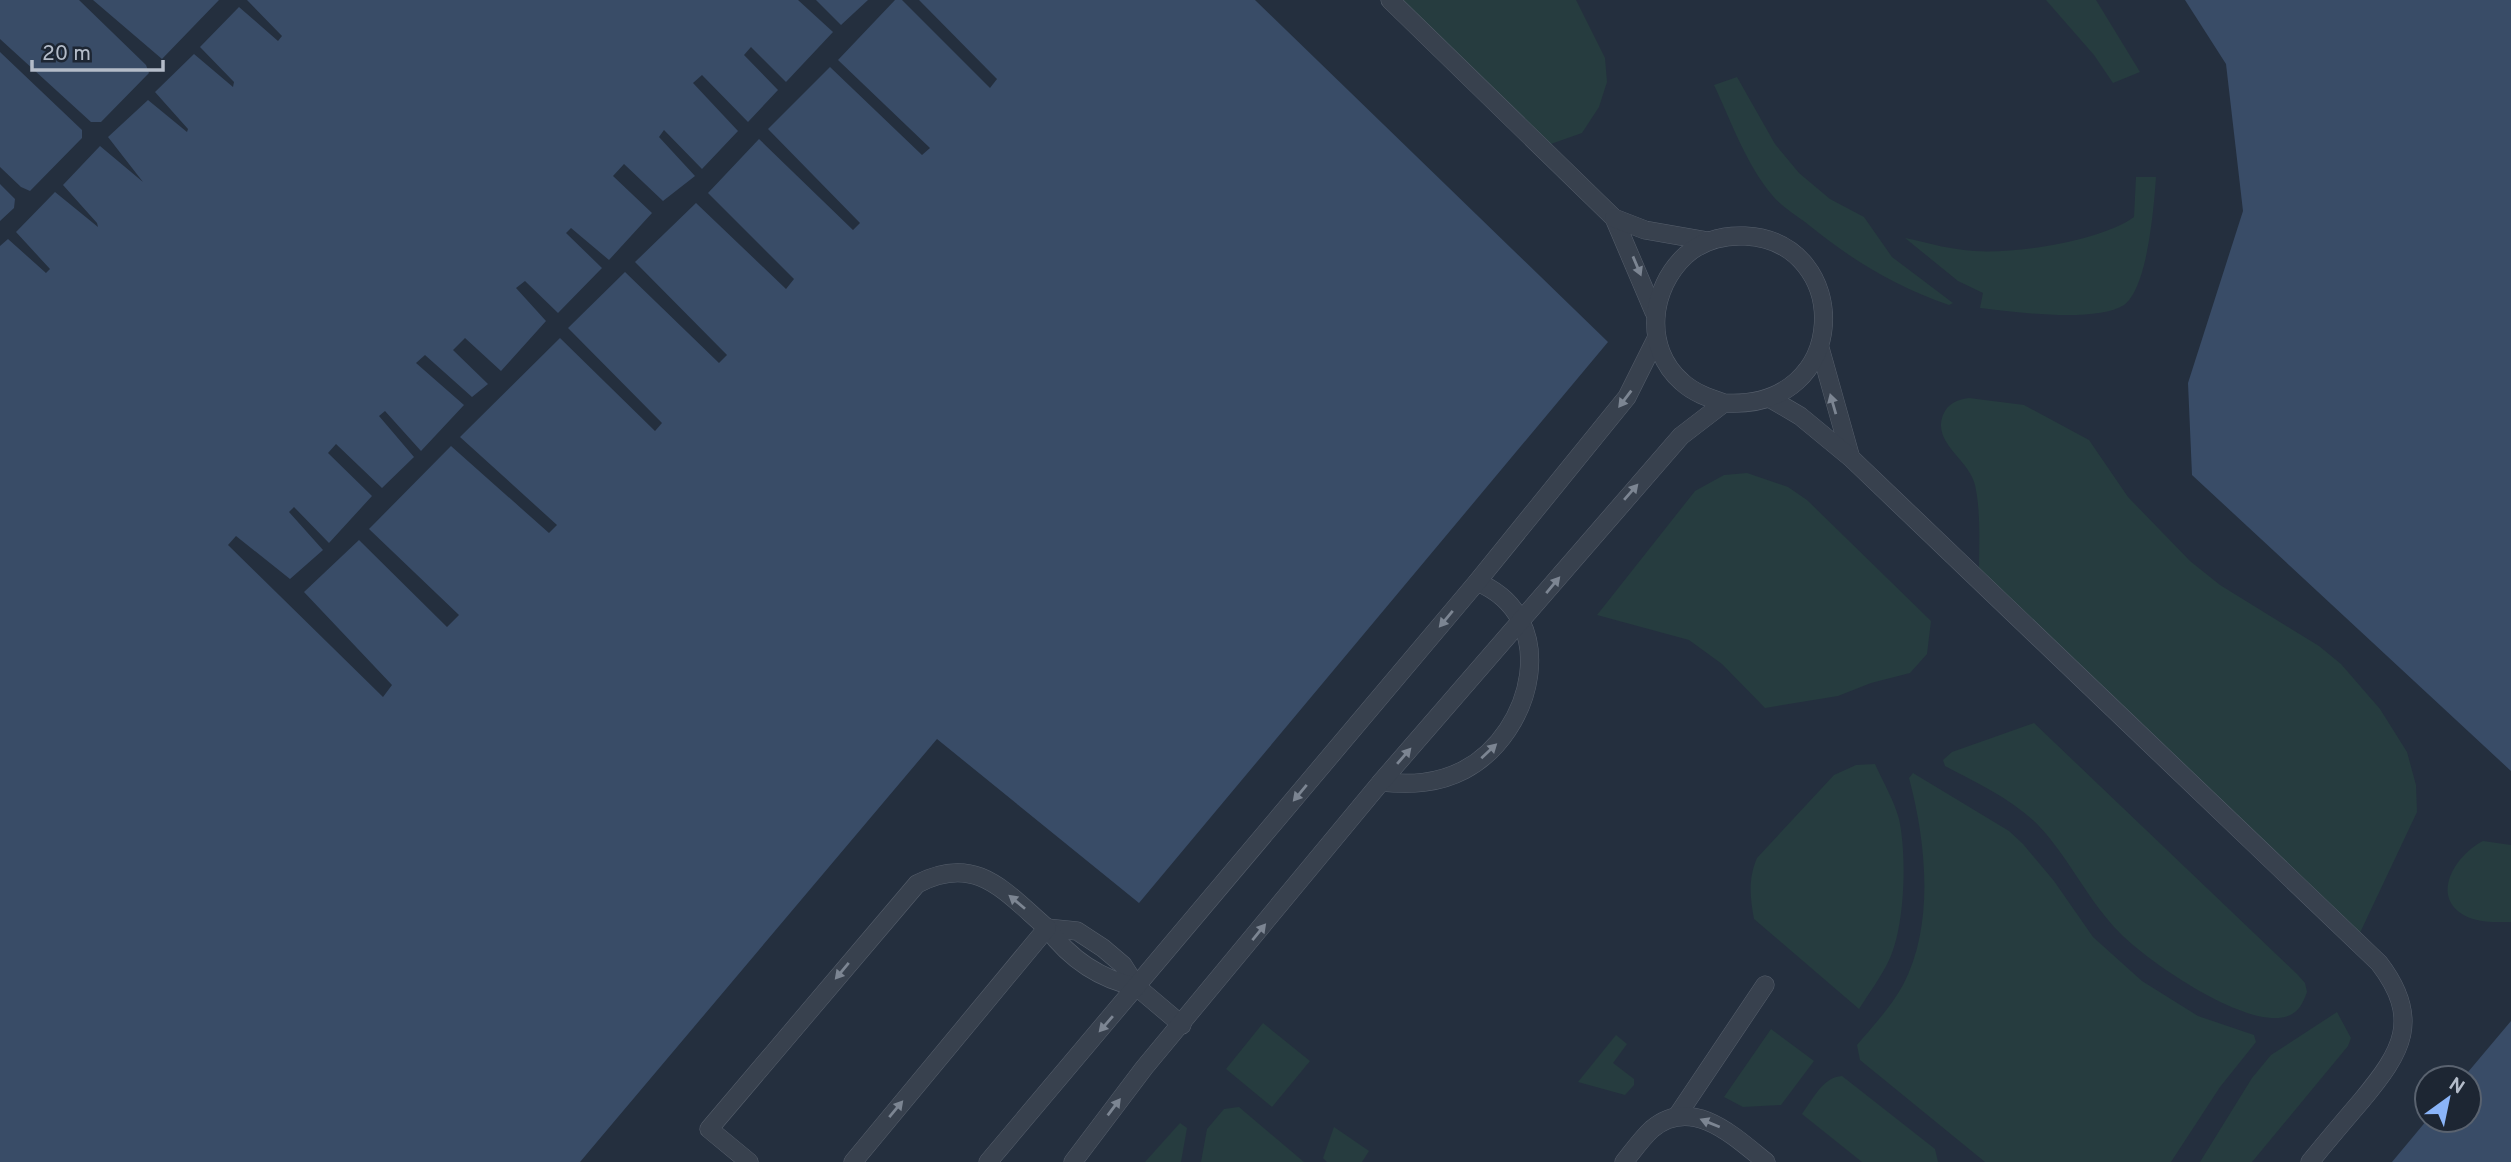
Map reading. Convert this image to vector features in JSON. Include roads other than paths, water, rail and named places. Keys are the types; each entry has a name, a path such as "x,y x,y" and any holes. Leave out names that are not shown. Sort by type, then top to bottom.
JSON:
{"lane":[{"path":"1390,0 1614,218 1655,315"},
{"path":"1614,218 1645,230 1708,241"},
{"path":"1732,236 1756,237 1779,245 1798,259 1813,278 1822,300 1825,324 1820,348 1809,369 1792,387 1771,399 1748,404 1724,403 1701,395 1681,381 1666,362 1656,339 1655,315 1660,291 1671,270 1687,253 1708,241 1732,236"},
{"path":"988,1162 1476,582 1627,397 1656,339"},
{"path":"1820,348 1851,458"},
{"path":"1771,399 1800,416 1851,458 2379,963 2392,979 2402,1006 2403,1034 2394,1060 2310,1162"},
{"path":"1073,1162 1144,1068 1381,782 1523,621 1672,445 1724,403"},
{"path":"1381,782 1410,785 1438,781 1465,770 1489,753 1508,731 1529,678 1529,649 1523,621 1504,597 1476,582"},
{"path":"749,1162 709,1129 917,884 937,873 959,870 981,875 1047,928 1065,950 1087,967 1110,980 1137,987"},
{"path":"1047,928 1077,931 1091,939 1123,965 1137,987 1182,1025"},
{"path":"853,1162 1047,928"},
{"path":"1624,1162 1653,1128 1676,1116 1766,985"},
{"path":"1676,1116 1710,1120 1766,1162"}],"water":[{"path":"0,0 1255,0 1608,342 1139,903 937,739 580,1162 0,1162"},
{"path":"2185,0 2511,0 2511,771 2192,475 2188,383 2243,211 2226,64"},
{"path":"2511,1021 2511,1162 2392,1162 2415,1134 2483,1134 2483,1064 2475,1064"}]}
